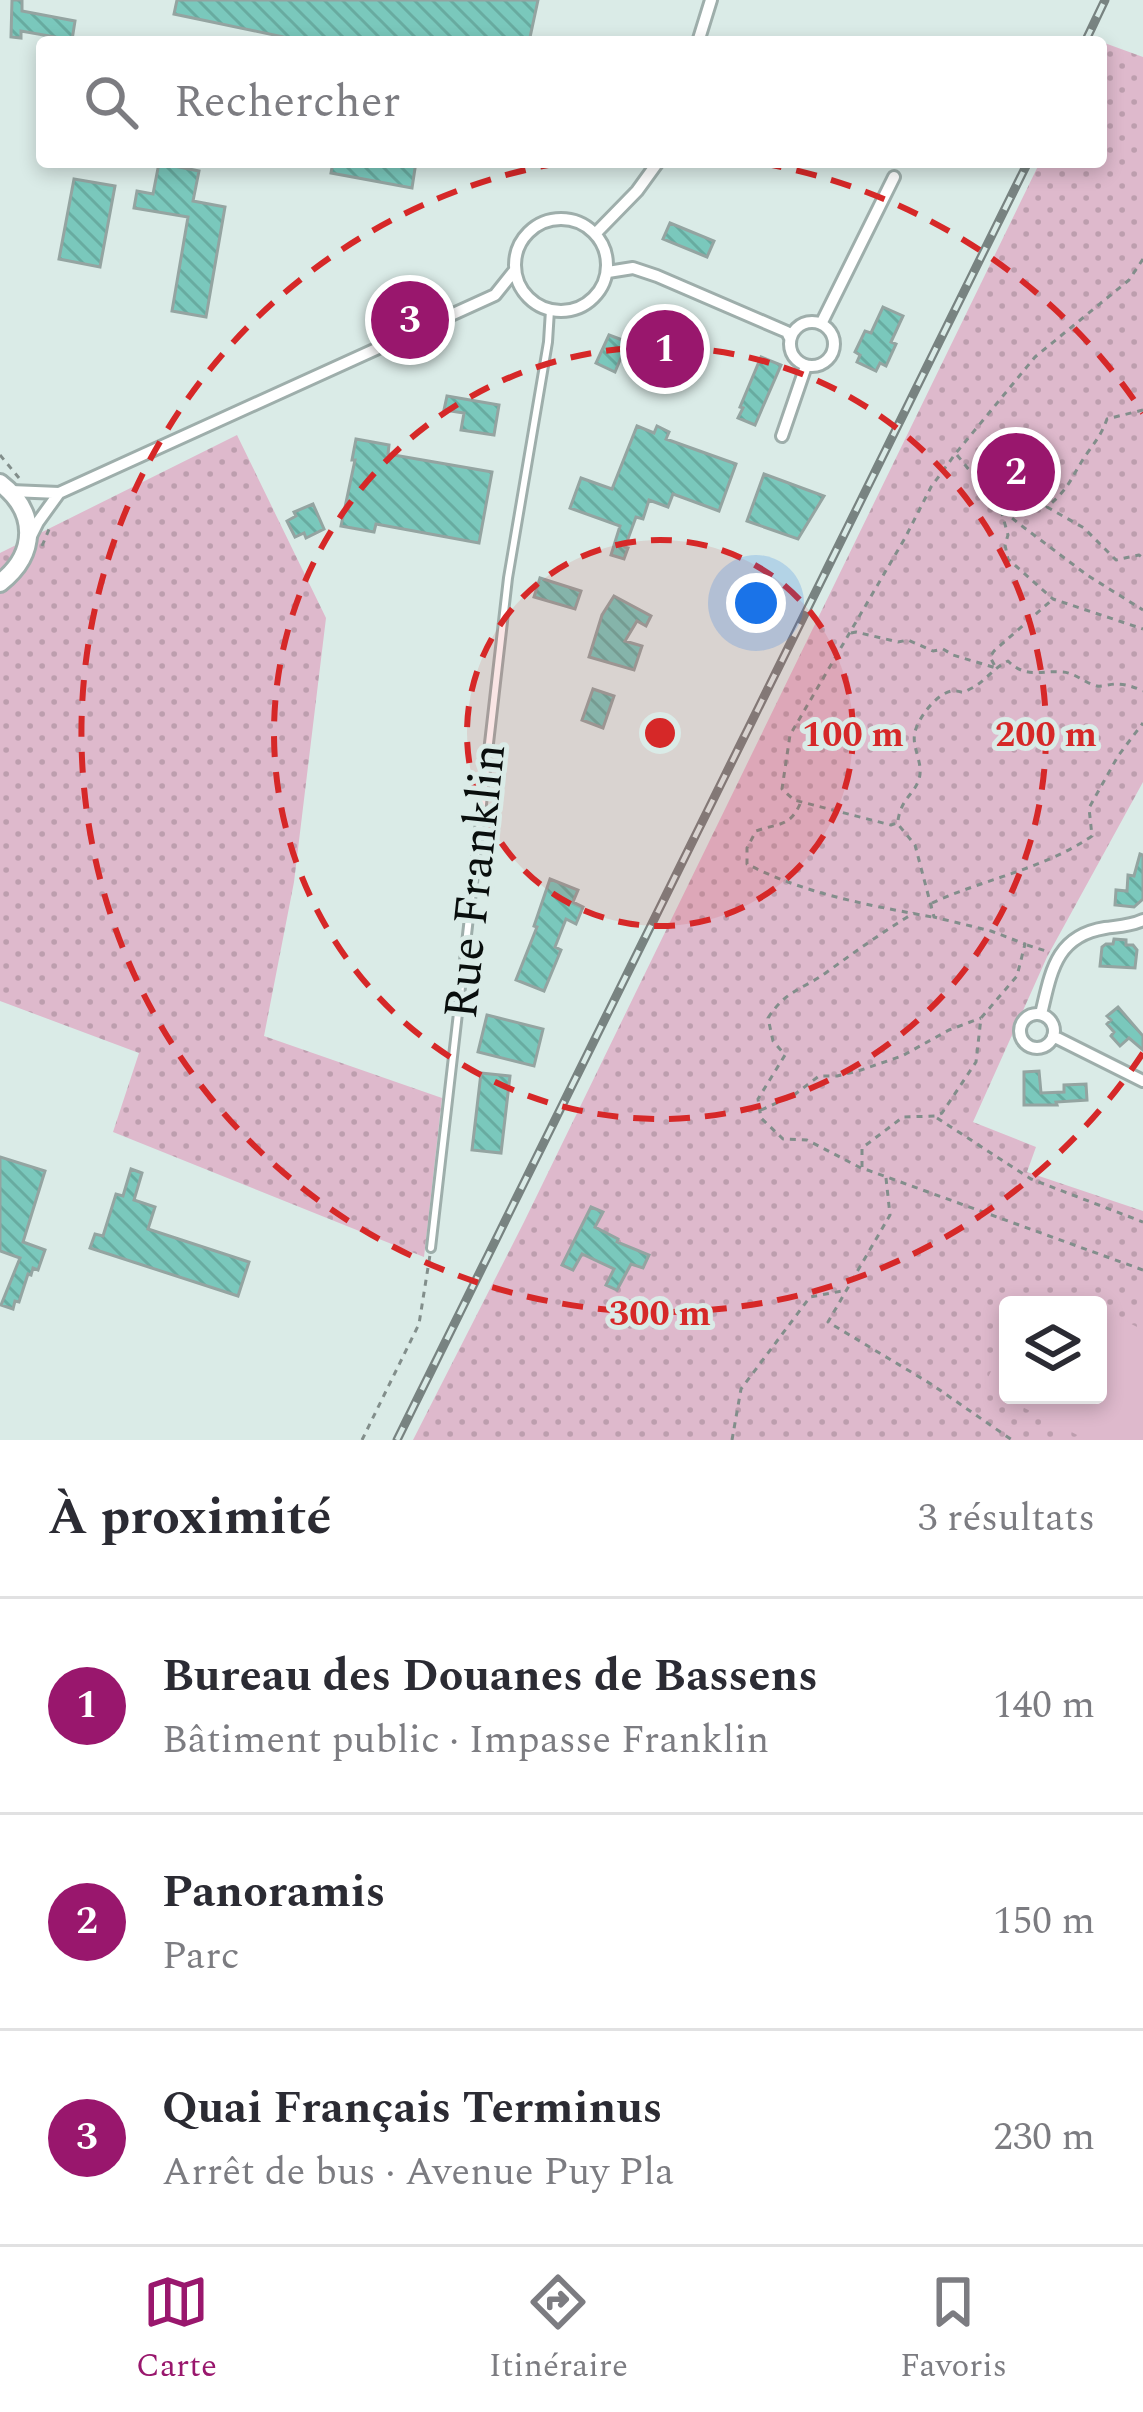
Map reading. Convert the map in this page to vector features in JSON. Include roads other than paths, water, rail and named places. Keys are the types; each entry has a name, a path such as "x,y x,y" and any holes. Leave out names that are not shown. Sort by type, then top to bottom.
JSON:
{"main road":[{"path":"0,583 14,572 28,543 22,506 6,487"}],"street":[{"path":"700,36 711,0"},
{"path":"596,233 654,168"},
{"path":"821,324 895,177"},
{"path":"495,295 531,300 550,310 580,308 603,287 608,272 608,258 596,233 571,219 556,219 542,223 521,242 515,270 531,300"},
{"path":"608,272 633,268 657,276 787,332 791,353 806,366 820,366 831,356 833,336 821,324 800,325 790,338"},
{"path":"28,543 59,493 495,295 515,270"},
{"path":"782,436 806,366"},
{"path":"6,487 59,493"},
{"path":"1041,1015 1052,970 1071,941 1143,920"},
{"path":"1041,1015 1051,1020 1053,1036 1041,1047 1030,1046 1020,1028 1026,1018 1041,1015"},
{"path":"1053,1036 1143,1081"}],"lane":[{"name":"Rue Franklin","path":"431,1247 508,578 550,310"}],"railway":[{"path":"1088,36 1105,0"},
{"path":"397,1440 1025,168"}],"place":[{"name":"Quai Français Terminus","path":"410,320"},
{"name":"Bureau des Douanes de Bassens","path":"665,349"},
{"name":"Panoramis","path":"1016,472"}]}
